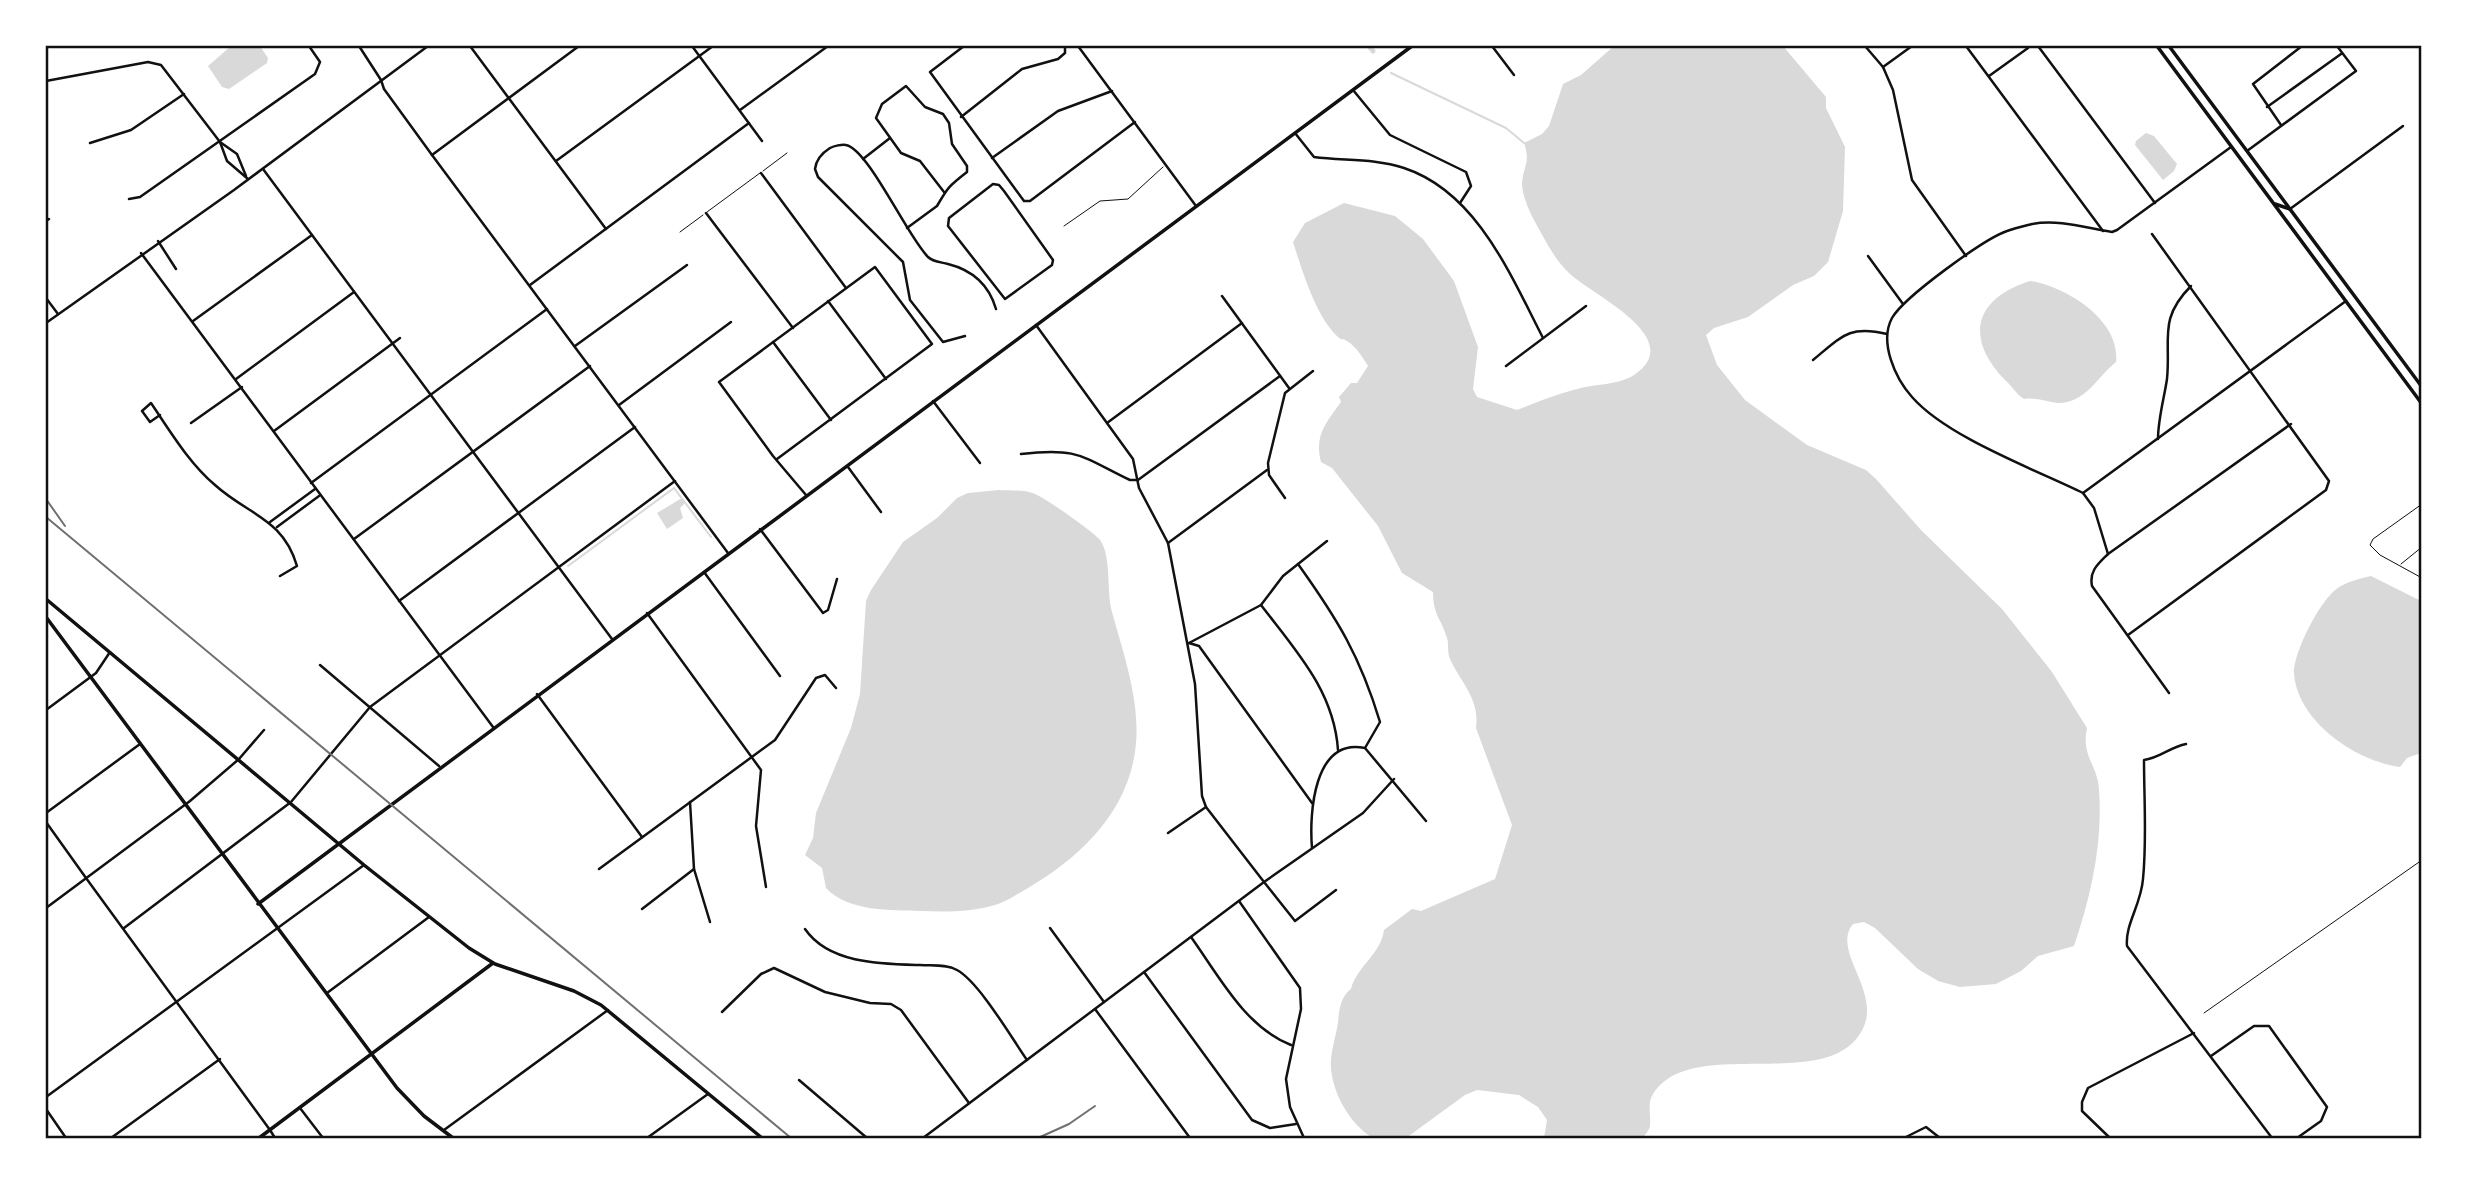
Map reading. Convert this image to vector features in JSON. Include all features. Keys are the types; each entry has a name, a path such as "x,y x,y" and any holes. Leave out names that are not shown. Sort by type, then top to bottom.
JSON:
{"main road":[{"path":"258,904 439,766 1412,46"},
{"path":"2157,46 2421,404"},
{"path":"2169,46 2421,387"},
{"path":"2273,203 2290,209"},
{"path":"2288,223 2304,228"},
{"path":"46,601 429,917 493,963 574,991 608,1010 762,1139"},
{"path":"46,617 277,930 405,1097 453,1139"},
{"path":"259,1139 493,963"}],"street":[{"path":"130,199 140,197 315,74 320,62 309,46"},
{"path":"359,46 384,89 432,155 728,553"},
{"path":"46,323 428,46"},
{"path":"470,46 607,229"},
{"path":"432,155 579,46"},
{"path":"692,46 762,141"},
{"path":"556,161 713,46"},
{"path":"740,110 828,46"},
{"path":"964,46 930,72 1024,201 1030,201 1135,122"},
{"path":"961,117 1022,69 1058,59 1065,52 1065,46"},
{"path":"1078,46 1196,206"},
{"path":"1492,46 1514,75"},
{"path":"1865,46 1883,67 1900,110 1912,180 1966,256"},
{"path":"1883,67 1912,46"},
{"path":"1966,46 2103,231"},
{"path":"2038,46 2155,204"},
{"path":"2281,125 2253,84 2302,46"},
{"path":"2247,151 2356,71 2337,46"},
{"path":"1989,76 2028,48"},
{"path":"2267,107 2342,53"},
{"path":"46,81 154,62 164,67 219,142 225,156 248,179"},
{"path":"906,228 937,206 944,192 967,172 967,166 952,144 949,123 943,114 925,107 906,86 877,111 876,118 901,153 919,161 944,192"},
{"path":"1353,90 1390,135 1466,172 1471,186 1459,204"},
{"path":"992,158 1058,111 1112,91"},
{"path":"90,142 131,130 184,94"},
{"path":"530,285 749,123"},
{"path":"2290,209 2403,126"},
{"path":"1295,133 1314,157 1343,158 1405,168 1424,177 1459,204 1492,242 1543,338"},
{"path":"863,159 890,138"},
{"path":"219,142 232,150 248,179"},
{"path":"965,336 943,342 910,300 903,262 853,215 818,177 815,169 820,156 831,148 844,144 863,159 906,228 931,260 972,272 991,297 996,309"},
{"path":"2108,554 2094,508 2083,493 1950,428 1911,396 1894,367 1887,334 1891,319 1903,304 1966,256 2005,231 2051,221 2103,231 2117,230 2231,147"},
{"path":"225,156 232,150"},
{"path":"263,168 612,639"},
{"path":"761,173 846,288"},
{"path":"999,185 1053,260 1049,267 1008,298 1002,297 948,226 949,218 971,199 988,186 999,185"},
{"path":"706,213 793,328"},
{"path":"2127,635 2326,490 2328,476 2152,234"},
{"path":"193,321 313,235"},
{"path":"158,241 176,268"},
{"path":"141,253 493,727"},
{"path":"1868,257 1903,304"},
{"path":"575,346 687,265"},
{"path":"777,459 932,344 875,267 719,382 777,459 806,495"},
{"path":"2158,439 2167,378 2167,324 2175,306 2191,286"},
{"path":"236,379 354,292"},
{"path":"1222,296 1289,387"},
{"path":"46,298 58,314"},
{"path":"828,301 886,379"},
{"path":"2083,493 2346,301"},
{"path":"1506,366 1586,306"},
{"path":"311,483 547,309"},
{"path":"619,405 732,323"},
{"path":"1107,422 1242,323"},
{"path":"1036,325 1133,459 1143,498 1168,544 1195,684 1200,784 1206,807 1295,921 1336,890"},
{"path":"1813,360 1852,331 1864,329 1887,334"},
{"path":"274,431 400,338"},
{"path":"774,342 831,419"},
{"path":"354,539 590,366"},
{"path":"1168,544 1267,470 1285,393 1289,387 1313,371"},
{"path":"1021,454 1048,451 1075,454 1105,465 1130,480 1138,480 1280,376"},
{"path":"191,423 242,387"},
{"path":"933,401 980,463"},
{"path":"160,415 150,422 142,411 151,403 160,415 198,469 216,486 277,527 292,548 297,566 280,576"},
{"path":"2169,693 2092,586 2090,577 2094,568 2108,554 2291,424"},
{"path":"399,601 635,426"},
{"path":"847,465 881,512"},
{"path":"1267,470 1285,498"},
{"path":"124,928 291,802 370,707 675,481"},
{"path":"270,522 315,489"},
{"path":"306,495 312,501"},
{"path":"277,527 320,495"},
{"path":"760,529 823,614 828,610 837,579"},
{"path":"1189,643 1261,605 1283,576 1327,541"},
{"path":"1298,564 1332,612 1359,658 1380,722 1365,748"},
{"path":"703,571 780,677"},
{"path":"1261,605 1317,679 1336,727 1338,750 1323,772 1312,803 1312,848"},
{"path":"647,612 761,770 756,826 766,887"},
{"path":"1189,643 1199,646 1312,803"},
{"path":"46,710 90,677 110,652"},
{"path":"320,665 439,766"},
{"path":"599,869 775,740 816,678 825,675 836,688"},
{"path":"537,694 642,837"},
{"path":"46,908 185,804 239,759 264,730"},
{"path":"46,813 140,744"},
{"path":"2186,744 2175,746 2157,758 2144,760 2143,880 2139,908 2127,926 2126,936 2132,956 2194,1033 2272,1139"},
{"path":"1338,750 1354,746 1365,748 1394,779 1426,821"},
{"path":"923,1139 1264,882 1363,813 1394,779"},
{"path":"690,802 694,869 710,922"},
{"path":"1168,833 1206,807"},
{"path":"46,822 180,1003 275,1139"},
{"path":"46,1097 180,1003 364,865"},
{"path":"642,909 694,869"},
{"path":"1239,901 1300,988 1301,1009 1291,1045 1286,1079 1296,1124 1304,1139"},
{"path":"327,993 429,917"},
{"path":"1050,928 1104,1002"},
{"path":"805,929 820,945 851,958 882,964 956,969 973,984 1027,1059"},
{"path":"1191,937 1255,1024 1274,1038 1291,1045"},
{"path":"722,1012 761,974 774,968 825,992 870,1003 891,1004 901,1010 970,1103"},
{"path":"1144,972 1252,1120 1270,1128 1296,1124"},
{"path":"1095,1009 1190,1139"},
{"path":"443,1131 608,1010"},
{"path":"2211,1056 2254,1026 2269,1027 2327,1107 2321,1121 2297,1139"},
{"path":"2110,1139 2082,1111 2084,1094 2088,1088 2194,1033"},
{"path":"111,1139 220,1059"},
{"path":"799,1080 867,1139"},
{"path":"647,1139 708,1094"},
{"path":"300,1108 323,1139"},
{"path":"46,1109 66,1139"},
{"path":"1904,1139 1926,1127 1940,1139"}],"lane":[{"path":"680,232 788,153"},
{"path":"1064,226 1100,201 1128,199 1166,164"},
{"path":"2421,504 2373,539 2371,545 2380,555 2421,578"},
{"path":"2400,566 2421,547"},
{"path":"2204,1013 2421,860"}],"shaded area":[{"path":"231,46 260,46 268,58 267,63 229,89 222,87 208,66"},
{"path":"1614,46 1783,46 1826,97 1826,108 1845,147 1843,211 1828,262 1814,276 1793,285 1748,317 1714,328 1706,335 1717,365 1745,400 1807,445 1866,470 1921,530 2002,609 2052,672 2087,728 2086,746 2098,781 2099,830 2086,908 2074,946 2038,956 2021,971 1996,984 1960,987 1938,981 1918,969 1875,928 1864,922 1853,924 1848,936 1848,948 1867,1007 1865,1023 1857,1038 1838,1053 1813,1061 1694,1068 1670,1077 1651,1097 1650,1127 1643,1138 1544,1138 1547,1120 1538,1107 1519,1095 1477,1090 1465,1095 1406,1138 1373,1138 1349,1115 1333,1082 1331,1060 1342,1000 1378,946 1384,930 1412,909 1421,911 1495,879 1512,825 1476,728 1475,708 1449,656 1447,638 1436,611 1433,592 1402,573 1378,526 1332,468 1321,462 1320,437 1341,402 1339,397 1351,383 1357,383 1368,366 1356,349 1338,337 1323,318 1293,242 1305,223 1344,203 1395,216 1423,239 1454,281 1478,347 1473,389 1477,397 1517,410 1569,391 1621,381 1634,375 1648,361 1650,346 1643,332 1630,318 1564,267 1532,216 1522,184 1527,160 1524,143 1542,134 1549,126 1563,84 1581,75"},
{"path":"2146,133 2154,136 2177,164 2174,171 2163,180 2135,145"},
{"path":"2030,281 2059,290 2088,308 2110,332 2115,347 2116,362 2084,394 2068,402 2024,399 1992,365 1984,350 1980,335 1986,309 1996,298"},
{"path":"999,490 1031,492 1089,530 1104,547 1110,603 1131,681 1136,716 1137,734 1130,774 1111,814 1082,848 1047,876 1003,902 977,909 940,911 884,910 846,902 826,888 822,868 805,855 813,838 816,813 851,728 860,694 866,601 903,542 937,518 957,498 968,493"},
{"path":"682,498 685,503 680,508 683,518 667,529 657,513"},
{"path":"2371,576 2421,601 2421,753 2407,758 2400,767 2365,757 2332,736 2306,708 2298,692 2294,674 2303,639 2333,592 2341,586"}],"waterway":[{"path":"1369,46 1373,51"},
{"path":"1391,73 1506,128 1524,143"},
{"path":"568,566 674,488 711,537"}],"railway":[{"path":"46,499 65,526"},
{"path":"46,517 791,1138"},
{"path":"1038,1138 1069,1124 1095,1106"}]}
